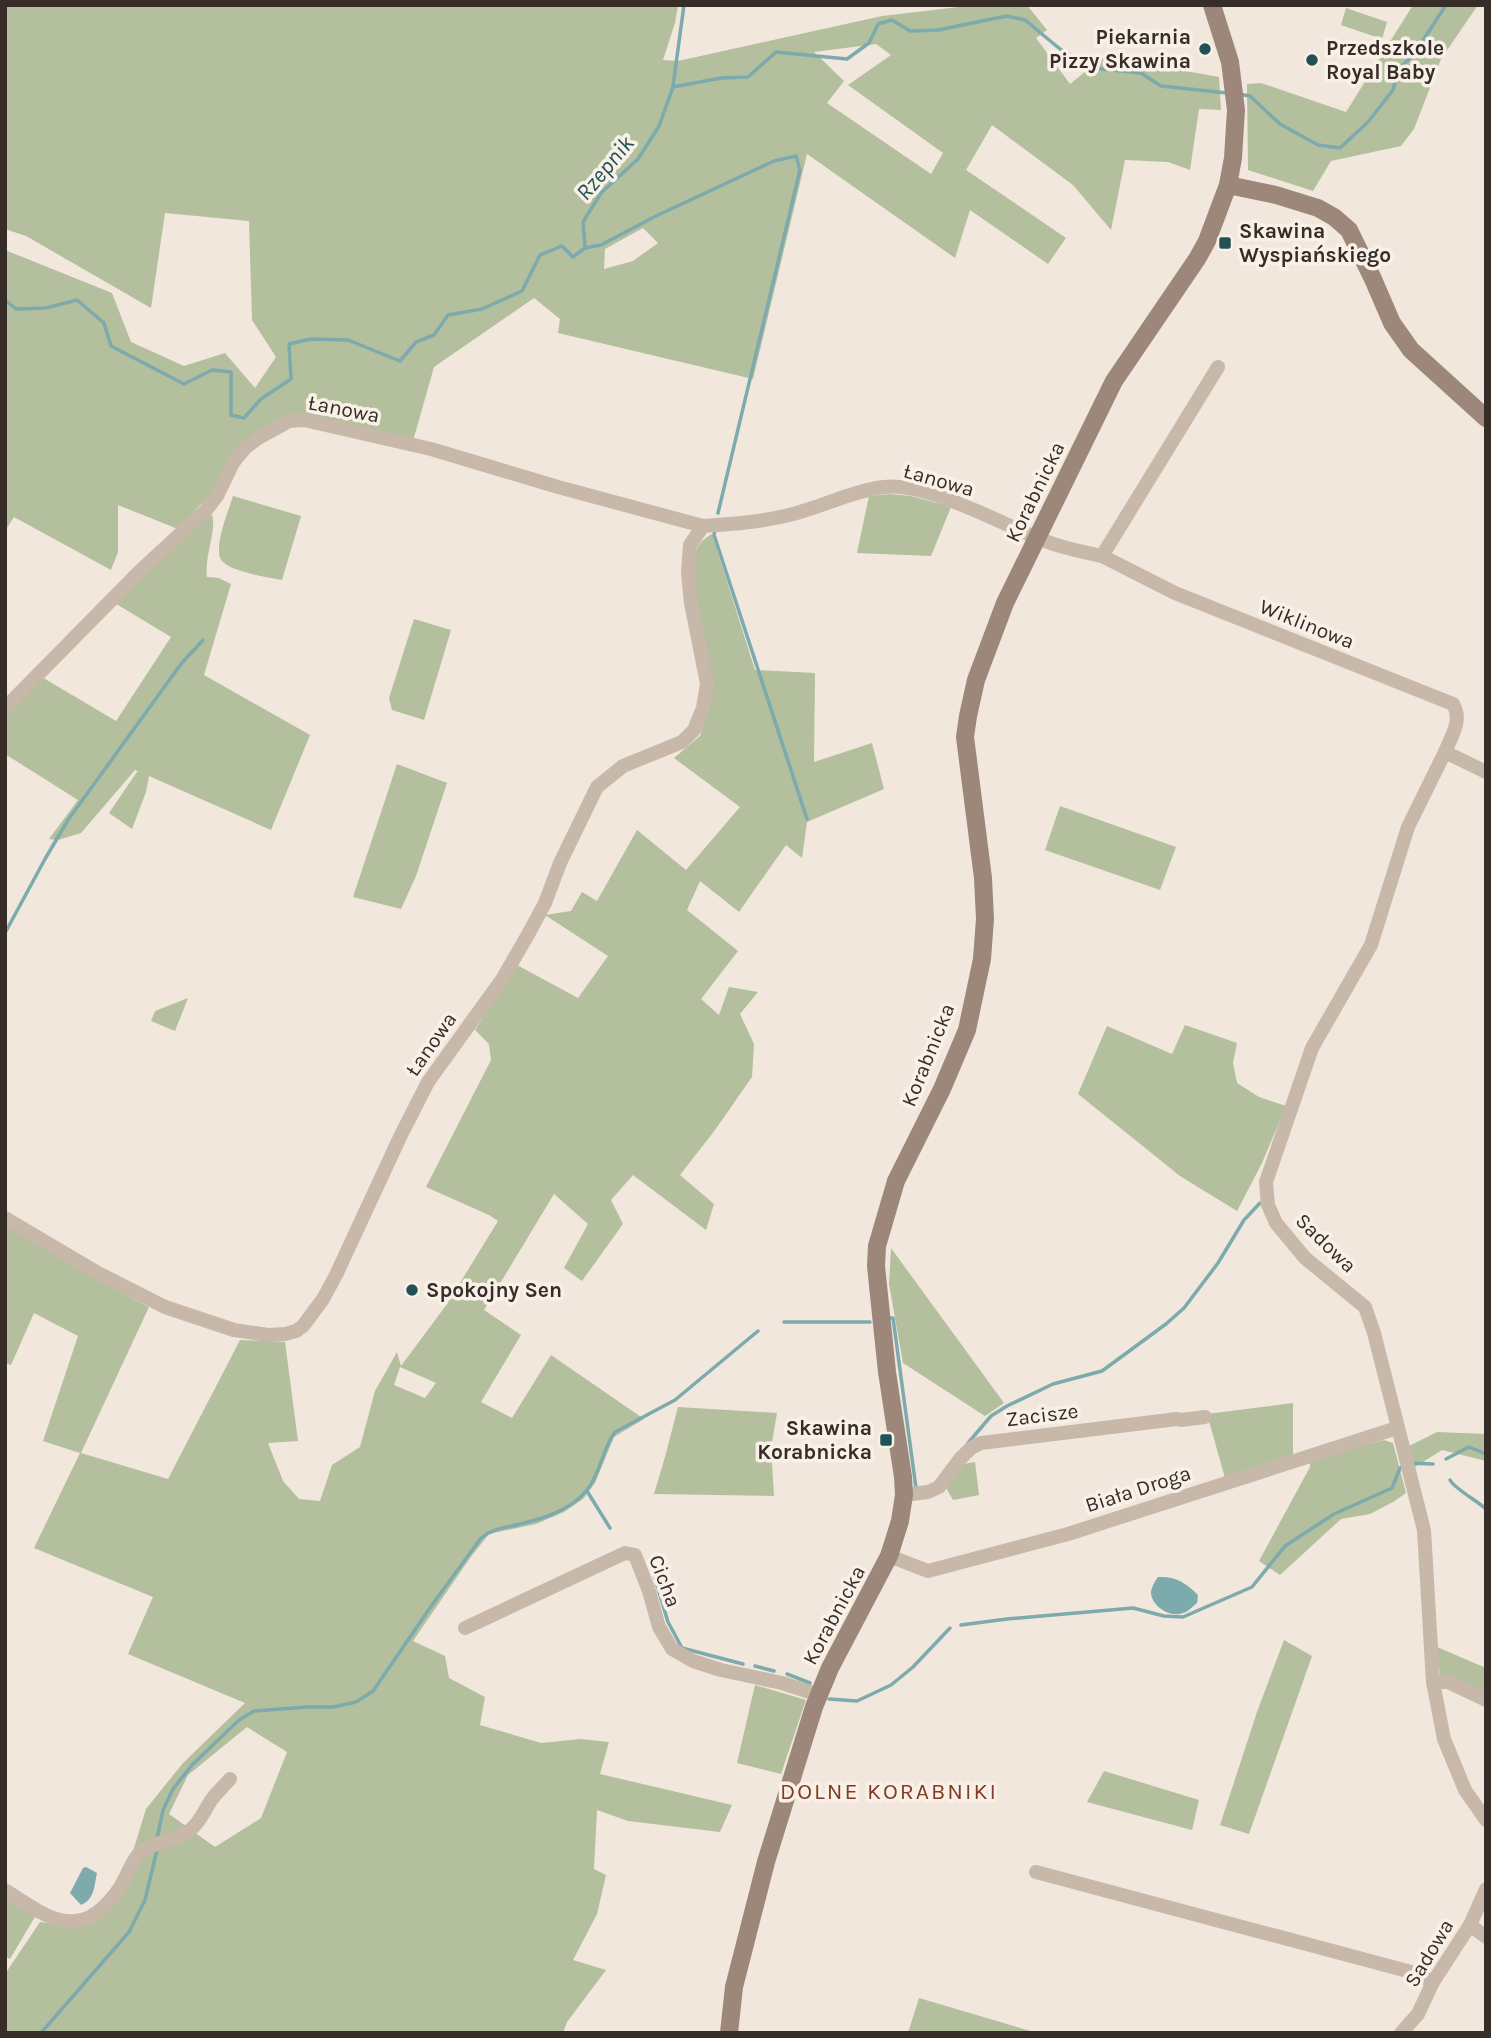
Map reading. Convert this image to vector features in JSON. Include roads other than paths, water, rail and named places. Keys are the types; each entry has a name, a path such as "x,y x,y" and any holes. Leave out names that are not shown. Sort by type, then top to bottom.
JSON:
{"street":[{"name":"Korabnicka","path":"729,2033 734,1987 766,1862 819,1695 830,1668 890,1556 900,1521 904,1495 902,1470 887,1372 876,1266 877,1246 896,1181 967,1030 982,959 985,919 983,878 965,737 976,680 1000,616 1114,381 1207,242 1228,185 1236,110 1232,73 1212,5"},
{"path":"1228,185 1276,195 1318,208 1349,230 1392,323 1410,351 1486,418"},
{"path":"1102,556 1218,367"},
{"name":"Łanowa","path":"5,708 138,573 206,509 217,496 233,463 245,448 289,421 304,420 431,449 549,485 703,526 735,524 795,514 820,504 884,487 905,487 968,508 1038,538"},
{"name":"Łanowa","path":"5,1219 11,1220 98,1273 165,1307 234,1330 268,1335 291,1333 303,1326 323,1299 336,1275 428,1082 490,996 530,931 597,787 624,766 682,742 694,730 704,708 707,684 691,603 688,573 690,545 703,526"},
{"name":"Wiklinowa","path":"1038,538 1102,556 1175,593 1453,704 1458,717 1445,752"},
{"path":"1445,752 1486,772"},
{"name":"Sadowa","path":"1445,752 1408,827 1371,945 1312,1048 1266,1182 1268,1205 1276,1223 1305,1258 1365,1307 1374,1332 1424,1530 1433,1682 1444,1739 1465,1790 1486,1819"},
{"name":"Zacisze","path":"904,1495 928,1492 939,1487 960,1458 981,1443 1205,1417"},
{"name":"Biała Droga","path":"890,1556 928,1571 1068,1534 1397,1428"},
{"name":"Cicha","path":"465,1628 625,1553 635,1555 659,1627 672,1650 720,1670 782,1683 819,1695"},
{"path":"1433,1682 1448,1682 1486,1700"},
{"path":"5,1890 38,1911 63,1922 83,1921 101,1911 116,1895 136,1857 145,1849 178,1838 193,1829 214,1796 230,1779"},
{"path":"1036,1872 1415,1973 1433,1982"},
{"name":"Sadowa","path":"1401,2033 1418,2014 1433,1982 1470,1925 1486,1889"},
{"path":"1470,1925 1486,1937"}],"water":[{"path":"1158,1577 1175,1579 1185,1584 1198,1595 1197,1603 1178,1614 1168,1613 1158,1607 1151,1593"},
{"path":"86,1867 97,1873 91,1896 81,1905 70,1893"}],"waterway":[{"path":"673,86 684,5"},
{"name":"Rzepnik","path":"1238,94 1250,96 1280,124 1318,145 1340,148 1368,122 1393,90 1398,70 1414,54 1446,5"},
{"name":"Rzepnik","path":"5,300 16,309 46,308 77,300 104,323 111,346 184,384 212,370 231,372 231,415 244,418 261,399 291,379 289,344 311,339 348,340 400,361 416,342 434,335 448,315 482,309 522,291 540,255 562,246 573,257 585,248 583,222 601,193 638,159 659,126 673,87 721,78 748,77 776,52 847,59 869,43 878,24 892,20 910,31 938,30 1007,16 1025,20 1060,49 1093,68 1141,73 1161,86 1227,93"},
{"path":"585,248 601,245 774,161 796,156 800,170 718,513"},
{"path":"715,529 714,535 807,819"},
{"path":"5,933 68,820 181,664 203,640"},
{"path":"968,1443 991,1416 1007,1406 1053,1384 1102,1371 1166,1324 1184,1308 1218,1263 1244,1220 1260,1203"},
{"path":"890,1318 893,1318 916,1488"},
{"path":"784,1322 870,1322"},
{"path":"157,1839 163,1810 173,1789 192,1765 239,1720 254,1711 333,1707 356,1702 373,1691 481,1538 498,1529 526,1523 564,1509 592,1483 615,1432 675,1400 758,1331"},
{"path":"1446,1459 1469,1447 1486,1454"},
{"path":"1410,1463 1433,1464"},
{"path":"961,1625 1133,1608 1164,1616 1183,1617 1252,1587 1285,1546 1334,1514 1392,1488 1403,1466"},
{"path":"1450,1480 1486,1509"},
{"path":"587,1491 610,1528"},
{"path":"650,1562 668,1622 682,1648 743,1664"},
{"path":"829,1699 857,1701 891,1685 913,1667 950,1628"},
{"path":"755,1666 774,1671"},
{"path":"787,1674 810,1683"},
{"path":"41,2033 129,1932 145,1900 157,1850"}],"place":[{"name":"Piekarnia Pizzy Skawina","path":"1205,49"},
{"name":"Przedszkole Royal Baby","path":"1312,60"},
{"name":"Skawina Wyspiańskiego","path":"1225,243"},
{"name":"Spokojny Sen","path":"412,1290"},
{"name":"Skawina Korabnicka","path":"886,1440"}],"district":[{"name":"DOLNE KORABNIKI","path":"889,1791"}]}
